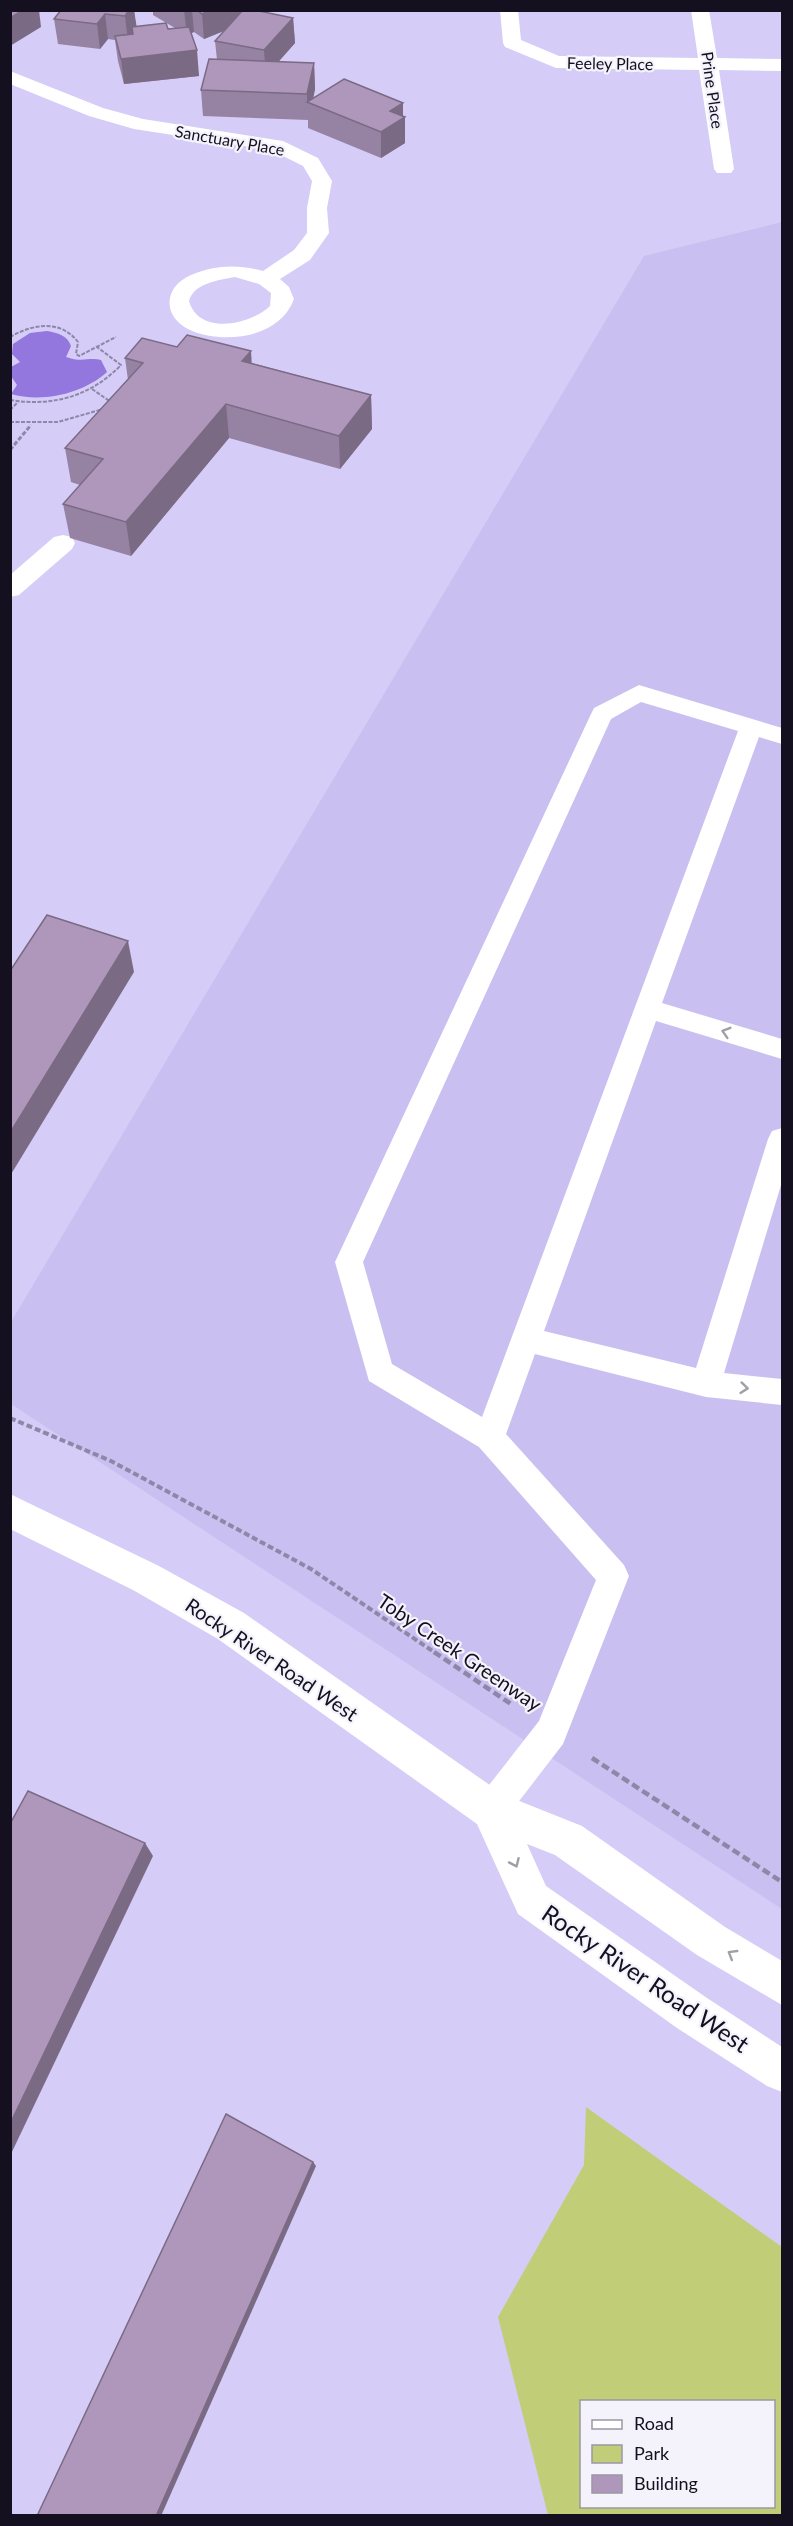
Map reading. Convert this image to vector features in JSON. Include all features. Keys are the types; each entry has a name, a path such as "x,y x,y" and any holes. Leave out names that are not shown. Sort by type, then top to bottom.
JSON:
{"street":[{"name":"Feeley Place","path":"509,10 512,44 556,62 709,64"},
{"name":"Prine Place","path":"700,10 724,169"},
{"path":"709,64 783,65"},
{"name":"Sanctuary Place","path":"10,77 96,112 141,125 276,145 310,162 322,181 317,208 318,233 302,255 266,278"},
{"path":"10,589 63,543"},
{"name":"Rocky River Road West","path":"10,1511 146,1578 231,1626 491,1810 568,1840 711,1941 783,1984"},
{"name":"Rocky River Road West","path":"491,1810 532,1900 692,2013 783,2071"}],"lane":[{"path":"491,1810 551,1732 613,1576 490,1437 380,1372 349,1262 602,714 639,693 783,736"},
{"path":"490,1437 751,726"},
{"path":"648,1009 783,1049"},
{"path":"706,1384 783,1139"},
{"path":"526,1339 706,1384 783,1392"}],"path":[{"path":"10,337 35,326 65,329 78,342 76,354 80,356 116,337"},
{"path":"10,400 18,402 64,400 110,378 121,365 97,347"},
{"path":"10,422 31,425 70,421 114,404 91,389"},
{"path":"10,410 18,402"},
{"path":"10,450 31,425"},
{"name":"Toby Creek Greenway","path":"10,1418 111,1461 311,1569 551,1732 783,1882"}],"shaded area":[{"path":"782,222 782,1909 11,1404 11,1322 644,256"},
{"path":"47,331 67,339 71,346 66,357 77,360 101,360 107,372 86,386 62,395 23,397 11,394 17,385 11,376 11,367 20,362 12,354 13,344 30,333"}],"green space":[{"path":"586,2107 782,2247 782,2515 548,2515 498,2317 584,2165"}],"building":[{"path":"10,10 23,10 10,18"},
{"path":"61,10 129,10 125,16 105,14 97,24 54,19"},
{"path":"197,10 210,10 202,14"},
{"path":"243,10 293,18 264,50 215,41"},
{"path":"166,23 168,29 189,27 197,50 121,59 115,36 133,34 132,27"},
{"path":"209,59 314,63 307,94 201,90"},
{"path":"344,79 403,103 390,111 405,117 381,132 307,102"},
{"path":"187,335 251,351 242,361 371,395 339,436 226,404 126,522 63,504 103,459 65,448 143,363 125,358 142,338 177,347"},
{"path":"47,915 128,941 10,1133 10,971"},
{"path":"28,1791 145,1843 10,2124 10,1824"},
{"path":"226,2114 313,2162 156,2516 37,2516"}]}
